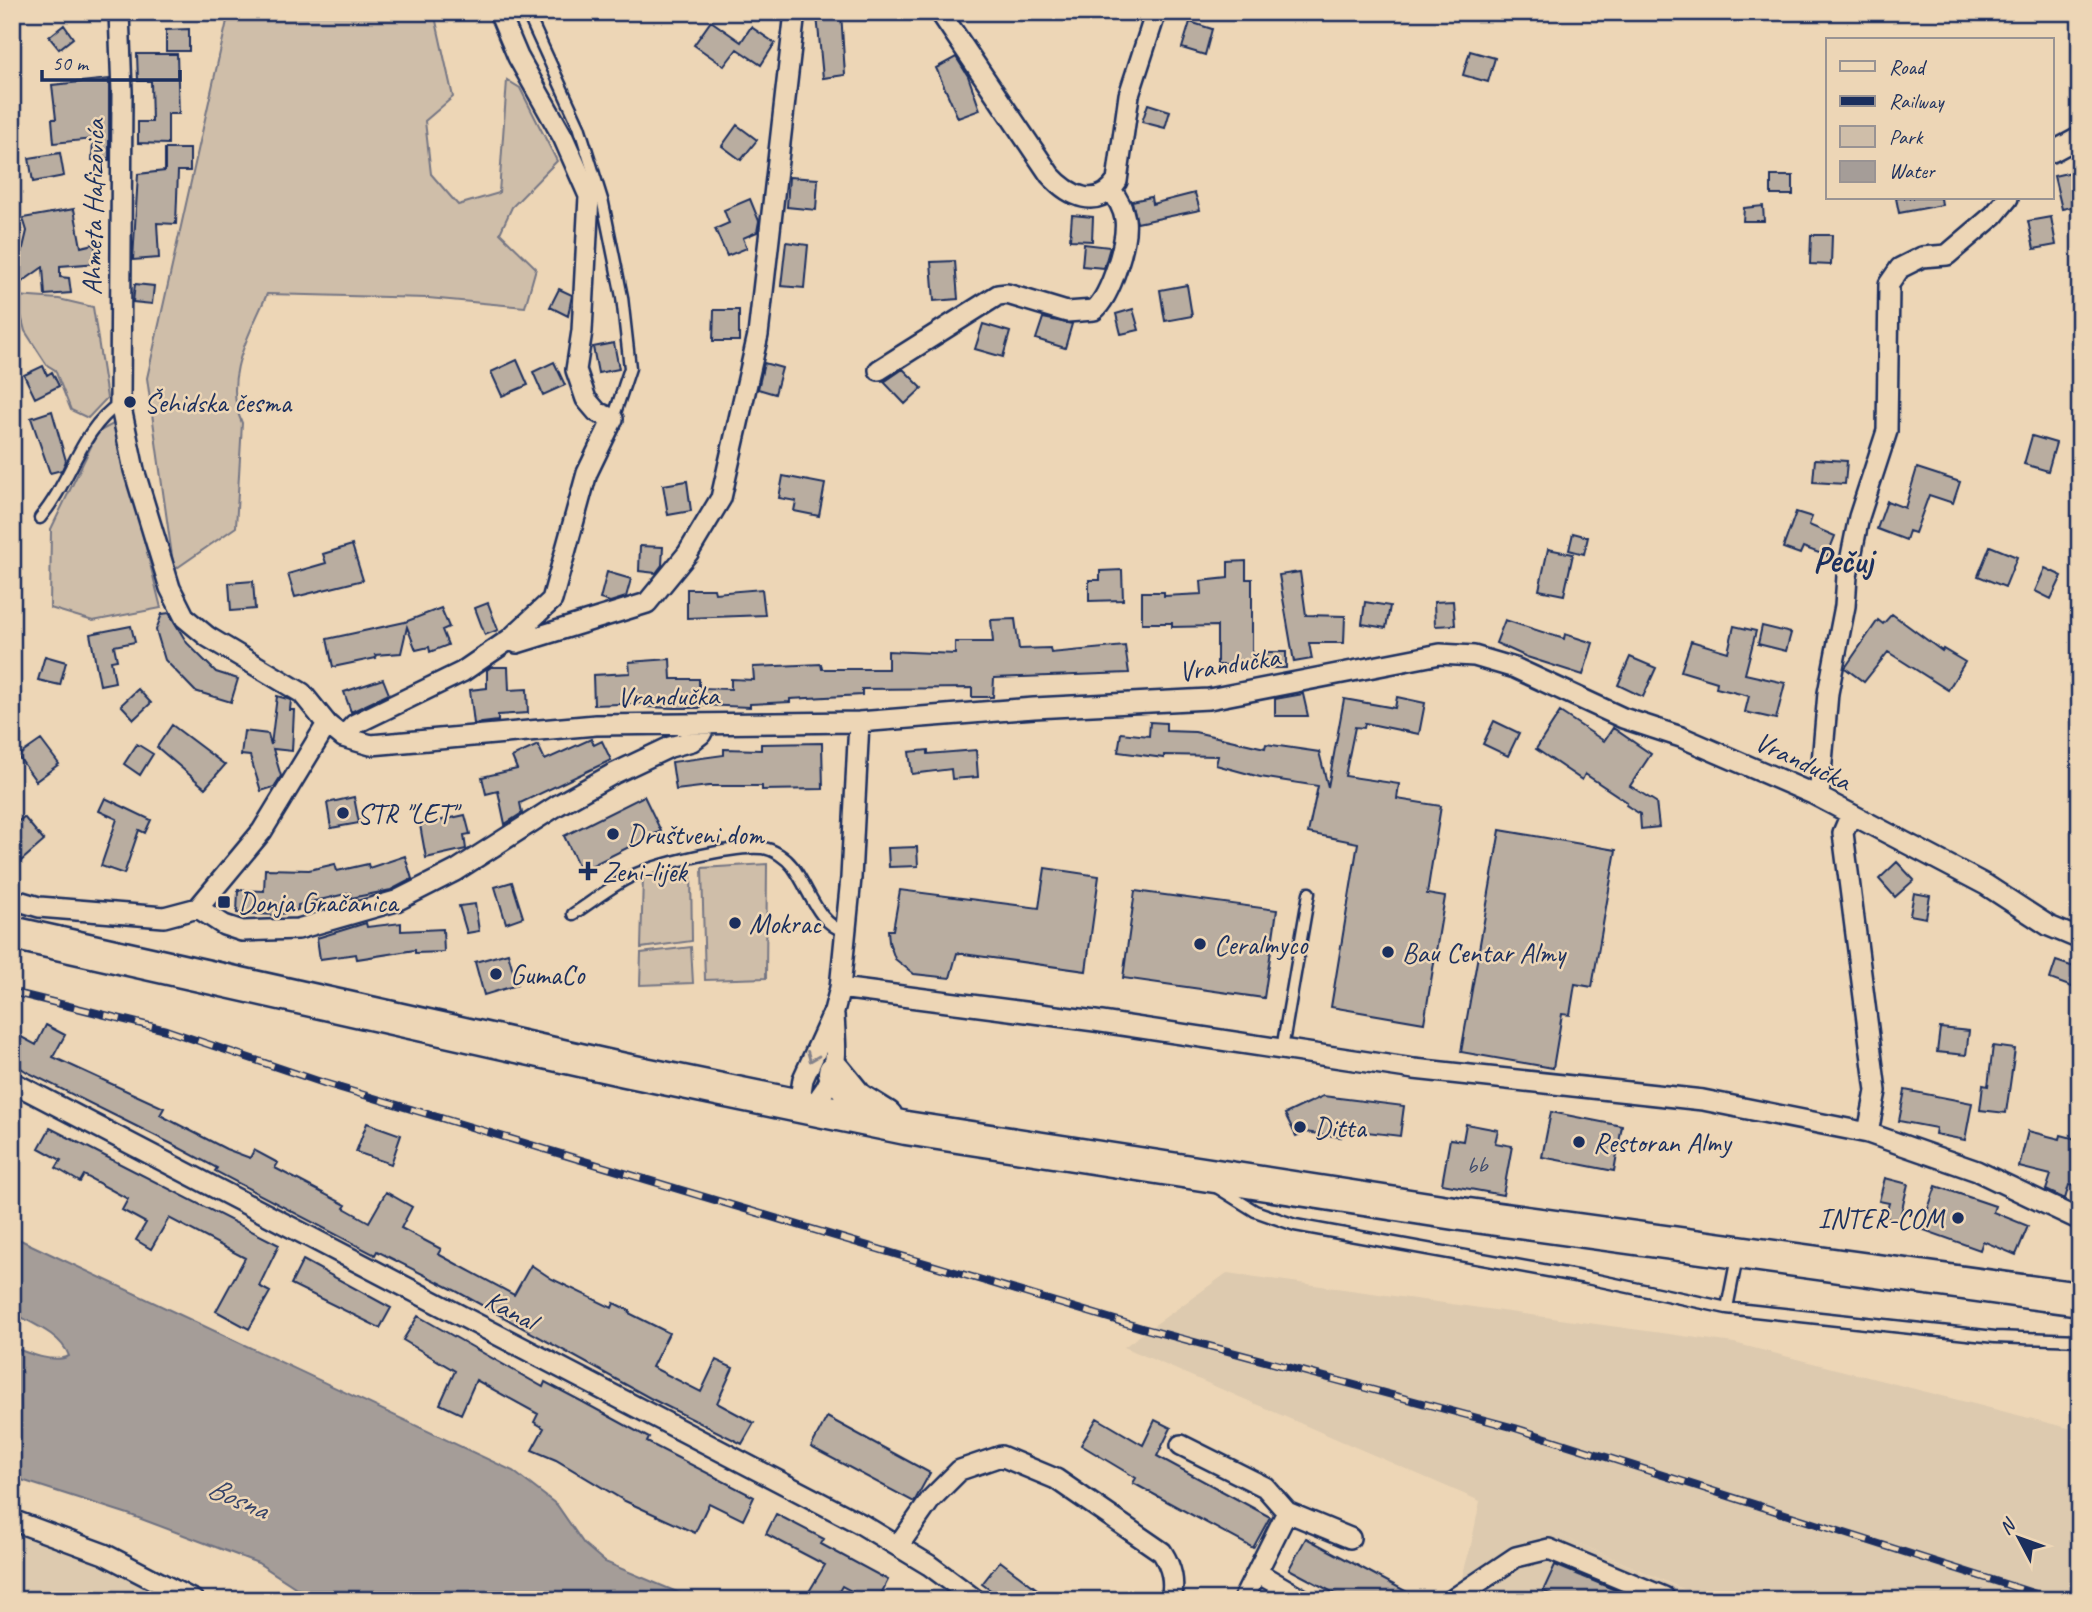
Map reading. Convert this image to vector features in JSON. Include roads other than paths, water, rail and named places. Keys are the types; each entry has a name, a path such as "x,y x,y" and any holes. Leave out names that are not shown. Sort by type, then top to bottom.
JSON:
{"main road":[{"path":"12,933 625,1070 905,1128 1197,1174 2080,1299"},
{"path":"835,1072 857,1099 905,1128"}],"street":[{"name":"Ahmeta Hafizovića","path":"119,12 122,92 120,403 134,470 170,588 186,618 208,637 302,693 327,724"},
{"path":"343,737 355,724 462,672 510,639 552,600 587,473 612,419 597,412 586,399 576,370 582,331 589,196 563,137 518,57 499,12"},
{"path":"510,639 517,643 647,603 688,554 721,498 758,335 795,12"},
{"path":"940,12 1062,189 1079,198 1097,198 1111,190 1117,181 1129,95 1156,12"},
{"path":"2054,151 2080,137"},
{"path":"879,369 998,295 1007,294 1067,312 1086,313 1094,310 1108,292 1126,234 1121,204 1111,190"},
{"path":"1819,797 1828,693 1845,606 1847,576 1859,517 1887,431 1889,284 1900,268 1922,257 1947,255 1994,215 2006,200"},
{"name":"Vrandučka","path":"327,724 343,737 371,745 596,725 859,722 1034,708 1209,699 1440,654 1463,655 1515,668 1623,718 1681,737 1819,797 1986,886 2049,926 2080,939"},
{"path":"834,1011 835,1072 824,1094 805,1106 803,1079 834,1011 840,988 859,722"},
{"path":"12,899 39,907 164,916 198,908 262,831 327,724"},
{"path":"198,908 224,925 242,930 298,929 396,901 455,871 558,805 613,775 670,747 692,741 706,724"},
{"path":"1851,814 1843,833 1875,1091 1868,1133"},
{"path":"840,988 1095,1021 1414,1069 1703,1100 1868,1133 1976,1171 2080,1220"},
{"name":"Kanal","path":"12,1082 899,1545 976,1600"},
{"path":"1181,1445 1265,1487 1287,1512 1350,1538"},
{"path":"899,1545 931,1500 960,1470 1001,1456 1056,1479 1162,1552 1172,1576 1174,1587 1171,1600"},
{"path":"1243,1600 1287,1512"},
{"path":"12,1520 104,1553 193,1600"},
{"path":"1452,1600 1516,1557 1549,1549 1664,1597"},
{"path":"1258,1573 1304,1600"}],"lane":[{"path":"527,12 579,127 603,203 622,297 631,368 612,419"},
{"path":"40,518 56,499 90,429 120,403"},
{"path":"573,914 629,877 652,867 734,850 763,848 783,856 793,867 823,918 834,929 846,932"},
{"path":"1282,1049 1309,893"},
{"path":"1197,1174 1255,1210 1296,1226 1587,1278 1727,1308 1995,1337 2080,1340"},
{"path":"1727,1308 1738,1252"}],"water":[{"name":"Bosna","path":"12,1236 513,1471 557,1505 584,1544 605,1562 696,1600 315,1600 258,1563 128,1514 12,1477 12,1347 48,1358 69,1356 52,1335 12,1312"}],"waterway":[{"path":"12,494 17,557 12,578"}],"railway":[{"path":"12,992 166,1030 324,1083 1142,1328 1515,1428 2055,1600"}],"place":[{"name":"Šehidska česma","path":"130,402"},
{"name":"STR \"LET\"","path":"343,813"},
{"name":"Društveni dom","path":"613,834"},
{"name":"Zeni-lijek","path":"588,871"},
{"name":"Donja Gračanica","path":"224,902"},
{"name":"Mokrac","path":"735,923"},
{"name":"Ceralmyco","path":"1200,944"},
{"name":"Bau Centar Almy","path":"1388,952"},
{"name":"GumaCo","path":"496,974"},
{"name":"Ditta","path":"1300,1127"},
{"name":"Restoran Almy","path":"1579,1142"},
{"name":"INTER-COM","path":"1958,1218"}],"district":[{"name":"Pečuj","path":"1843,560"}]}
